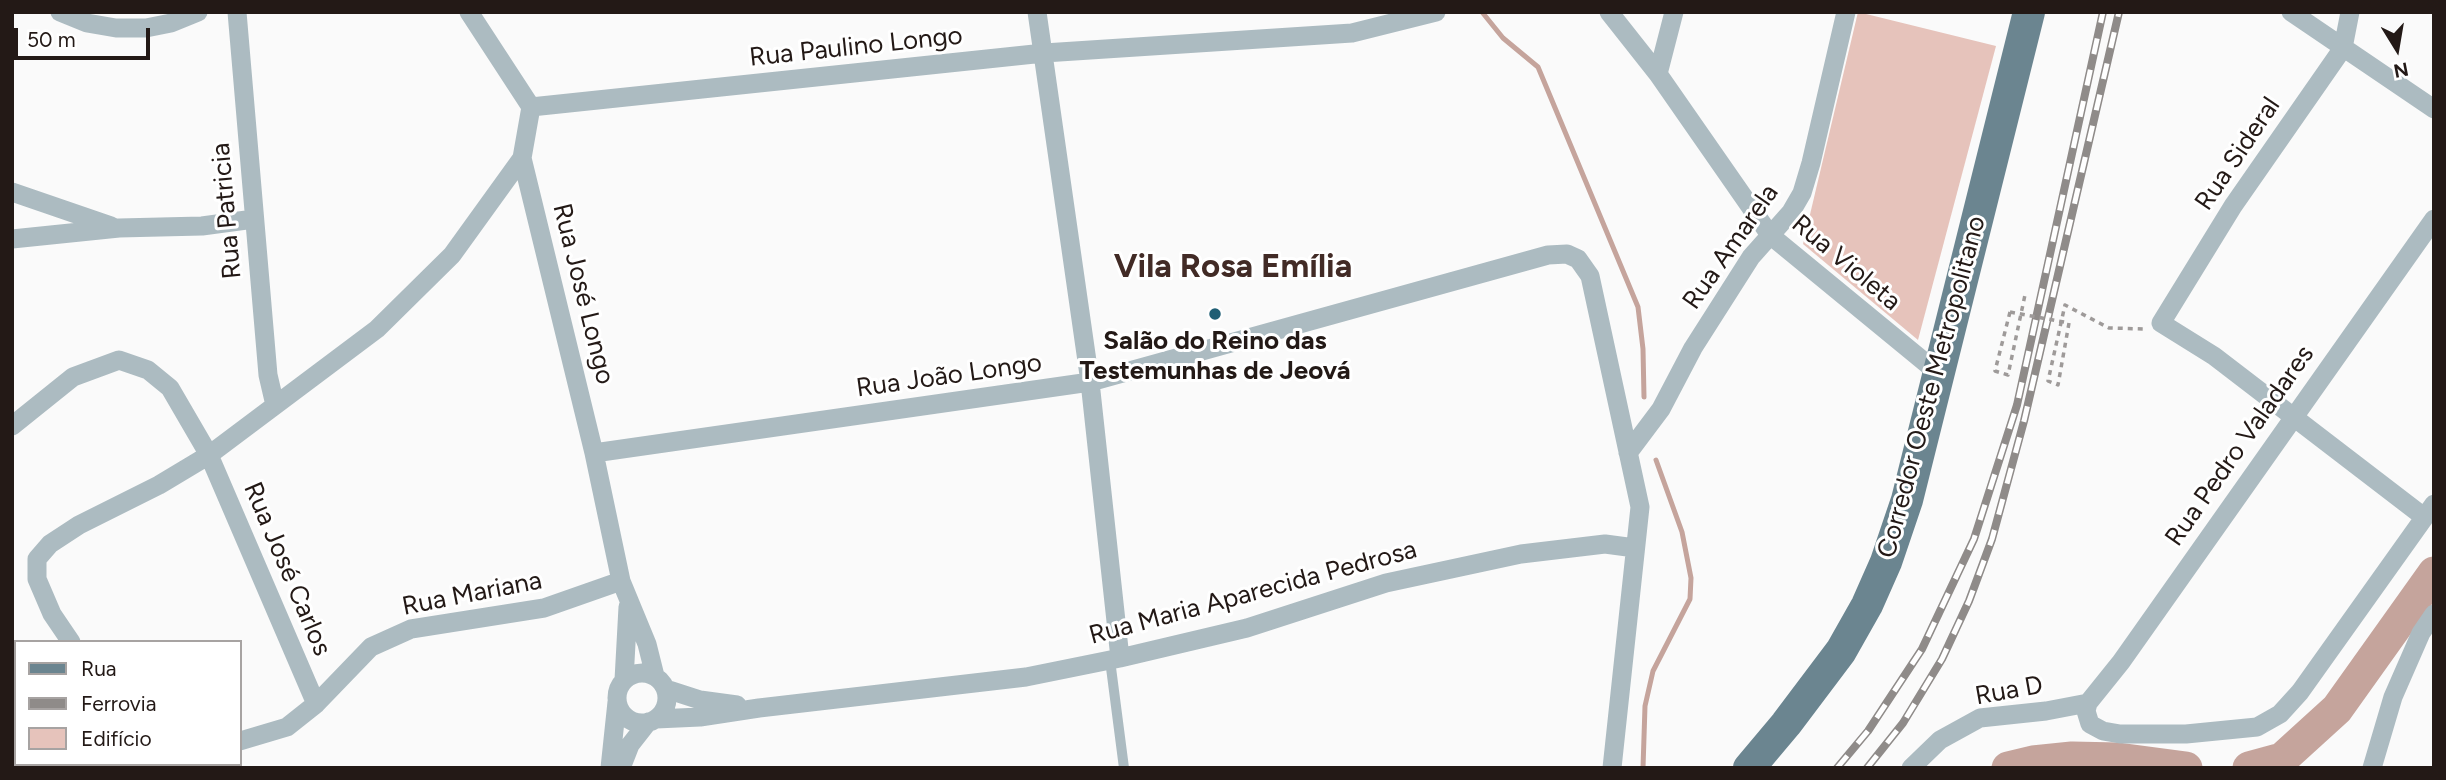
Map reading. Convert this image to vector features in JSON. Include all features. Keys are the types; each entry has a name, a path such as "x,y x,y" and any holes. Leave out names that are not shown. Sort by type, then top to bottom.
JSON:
{"main road":[{"name":"Corredor Oeste Metropolitano","path":"1749,768 1841,651 1867,606 1886,562 1907,500 2029,12"},
{"path":"1778,768 1813,722 1866,643 1888,606 1901,575 1926,495 1958,371 2043,12"}],"street":[{"path":"60,12 87,23 116,28 146,28 171,23 198,12"},
{"name":"Rua Patricia","path":"237,12 268,375 275,405"},
{"path":"469,12 531,107"},
{"path":"1037,12 1090,382 1115,659"},
{"name":"Rua Paulino Longo","path":"531,107 1044,53 1352,33 1436,12"},
{"name":"Rua Violeta","path":"1609,12 1658,74 1770,235 1938,373"},
{"path":"1658,74 1674,12"},
{"name":"Rua Amarela","path":"1628,453 1661,409 1693,348 1751,257 1791,212 1801,194 1811,163 1846,12"},
{"path":"2291,12 2434,109"},
{"name":"Rua Sideral","path":"2161,323 2233,206 2343,48 2350,12"},
{"name":"Rua José Longo","path":"531,107 522,158 594,453 621,581 660,683"},
{"path":"70,640 52,614 37,579 37,559 50,544 79,525 159,485 209,455 377,329 452,255 522,158"},
{"path":"12,192 119,229"},
{"path":"12,239 119,229 202,226 254,219"},
{"name":"Rua Pedro Valadares","path":"2088,703 2121,662 2434,219"},
{"name":"Rua João Longo","path":"594,453 1090,382 1548,255 1567,254 1578,259 1590,275 1628,453"},
{"path":"2088,703 2087,719 2090,724 2103,731 2120,734 2186,734 2257,727 2280,714 2300,692 2429,511 2294,417 2214,356 2161,323"},
{"name":"Rua José Carlos","path":"12,426 73,377 119,360 148,370 170,388 209,455 316,704"},
{"path":"1612,768 1640,507 1628,453"},
{"name":"Rua Maria Aparecida Pedrosa","path":"652,721 1026,677 1247,628 1386,583 1494,559 1605,544 1635,548"},
{"name":"Rua Mariana","path":"242,740 287,727 316,704 372,647 411,629 544,608 621,581"},
{"name":"Rua José Longo","path":"610,768 617,694 624,680 628,603"},
{"path":"2372,768 2393,697 2421,633 2434,614"},
{"path":"621,768 630,745 666,706 660,683 639,673 624,680"},
{"name":"Rua Maria Aparecida Pedrosa","path":"660,683 700,700 759,708"},
{"path":"617,702 619,710 632,721 652,721"},
{"name":"Rua D","path":"1912,768 1940,740 1980,718 2046,711 2088,703"}],"lane":[{"path":"1115,659 1124,768"}],"path":[{"path":"2025,295 2022,308 2019,321 2010,361 2008,375 1995,371 2010,312 2022,314 2045,319 2057,321 2068,323 2058,385 2048,381 2053,356 2059,331 2062,318 2065,305 2109,328 2142,330 2161,323"}],"building":[{"path":"1858,12 1996,46 1918,340 1803,244"}],"waterway":[{"path":"1482,12 1503,38 1538,67 1638,307 1643,349 1644,397"},
{"path":"1643,768 1645,706 1653,671 1690,599 1691,578 1682,532 1656,460"},
{"path":"2249,768 2282,759 2337,709 2434,573"},
{"path":"2008,768 2072,758 2118,759 2186,768"}],"railway":[{"path":"1837,768 1868,731 1922,649 1974,539 2017,405 2103,12"},
{"path":"1867,768 1903,723 1942,659 1969,601 1992,539 2024,421 2119,12"}],"place":[{"name":"Salão do Reino das Testemunhas de Jeová","path":"1215,314"}],"district":[{"name":"Vila Rosa Emília","path":"1233,267"}]}
